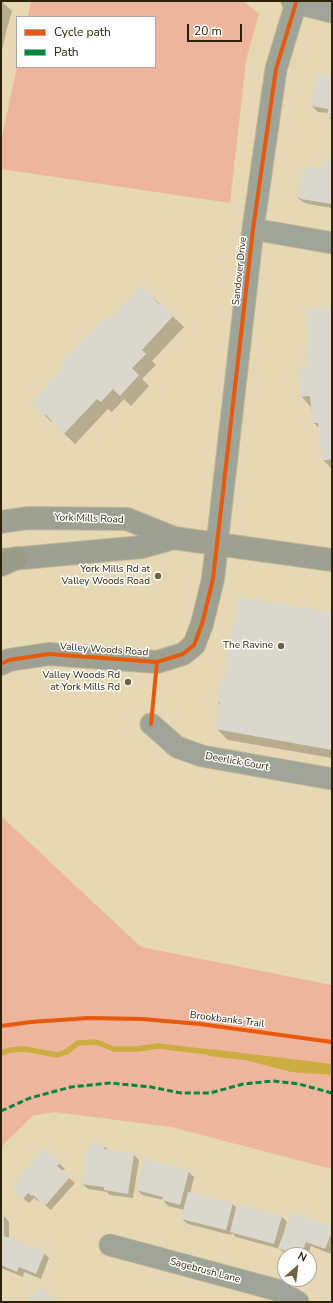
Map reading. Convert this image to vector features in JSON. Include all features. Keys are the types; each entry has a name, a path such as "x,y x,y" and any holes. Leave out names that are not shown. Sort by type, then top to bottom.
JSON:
{"main road":[{"name":"York Mills Road","path":"1,522 28,518 126,519 174,538 332,560"},
{"name":"York Mills Road","path":"6,561 142,548 174,538"},
{"name":"Valley Woods Road","path":"1,664 9,660 49,654 157,662 183,654 194,645 202,624 213,579 217,544"}],"street":[{"path":"294,2 332,12"},
{"name":"Sandover Drive","path":"217,544 253,229 276,69 294,2"},
{"path":"253,229 332,243"},
{"name":"Deerlick Court","path":"151,724 178,747 202,756 332,779"},
{"name":"Sagebrush Lane","path":"110,1245 277,1290 298,1302"}],"shaded area":[{"path":"31,1 243,1 259,14 246,60 230,203 1,169 1,142 17,68 156,68 156,16 28,16"},
{"path":"1,816 141,947 332,985 332,1154 51,1098 1,1147"},
{"path":"111,1036 332,1072 332,1169 171,1127 54,1112 31,1116 1,1138 1,1060 60,1037"},
{"path":"210,1049 332,1064 332,1075 291,1072 245,1060 208,1056"}],"building":[{"path":"316,73 332,75 332,117 327,117 328,109 311,106"},
{"path":"324,159 332,160 332,204 296,197 300,173 304,174 305,166 322,168"},
{"path":"141,285 155,297 153,298 159,304 161,303 174,315 142,350 146,354 132,368 139,375 120,396 113,389 101,402 97,399 64,434 46,415 44,416 31,403 63,368 60,365 105,317 109,320"},
{"path":"323,307 324,309 332,308 332,459 322,461 318,423 313,423 310,396 300,397 297,368 307,367 305,347 310,347 306,309"},
{"name":"The Ravine","path":"238,597 332,612 332,750 215,729 220,702 216,702 220,680 224,680"},
{"path":"92,1143 105,1145 104,1149 134,1154 128,1194 104,1190 104,1187 81,1184 87,1147 91,1147"},
{"path":"43,1148 60,1163 57,1166 70,1177 45,1206 33,1195 32,1196 28,1193 23,1199 12,1189 18,1183 15,1181"},
{"path":"144,1159 189,1171 180,1205 162,1200 163,1197 136,1190"},
{"path":"188,1192 233,1203 226,1230 181,1219"},
{"path":"237,1204 282,1216 274,1244 230,1232"},
{"path":"292,1212 332,1227 332,1232 325,1249 306,1242 304,1247 278,1247"},
{"path":"1,1215 4,1215 4,1236 45,1252 36,1274 19,1267 17,1272 1,1265"},
{"path":"41,1286 58,1302 26,1302"}],"waterway":[{"path":"1,1053 10,1050 25,1049 57,1055 66,1052 78,1043 96,1042 114,1049 138,1049 158,1046 208,1052"}],"marked path":[{"path":"1,1111 30,1098 71,1087 110,1083 151,1087 181,1093 210,1093 243,1084 273,1081 299,1084 332,1093"}],"cycle path":[{"path":"1,664 9,660 49,654 157,662 183,654 194,645 202,624 213,579 253,229 276,69 296,3"},
{"path":"151,724 157,662"},
{"name":"Brookbanks Trail","path":"1,1026 31,1022 88,1018 142,1019 200,1024 332,1042"}],"place":[{"name":"York Mills Rd at Valley Woods Road","path":"158,576"},
{"name":"The Ravine","path":"281,646"},
{"name":"Valley Woods Rd at York Mills Rd","path":"128,682"}]}
